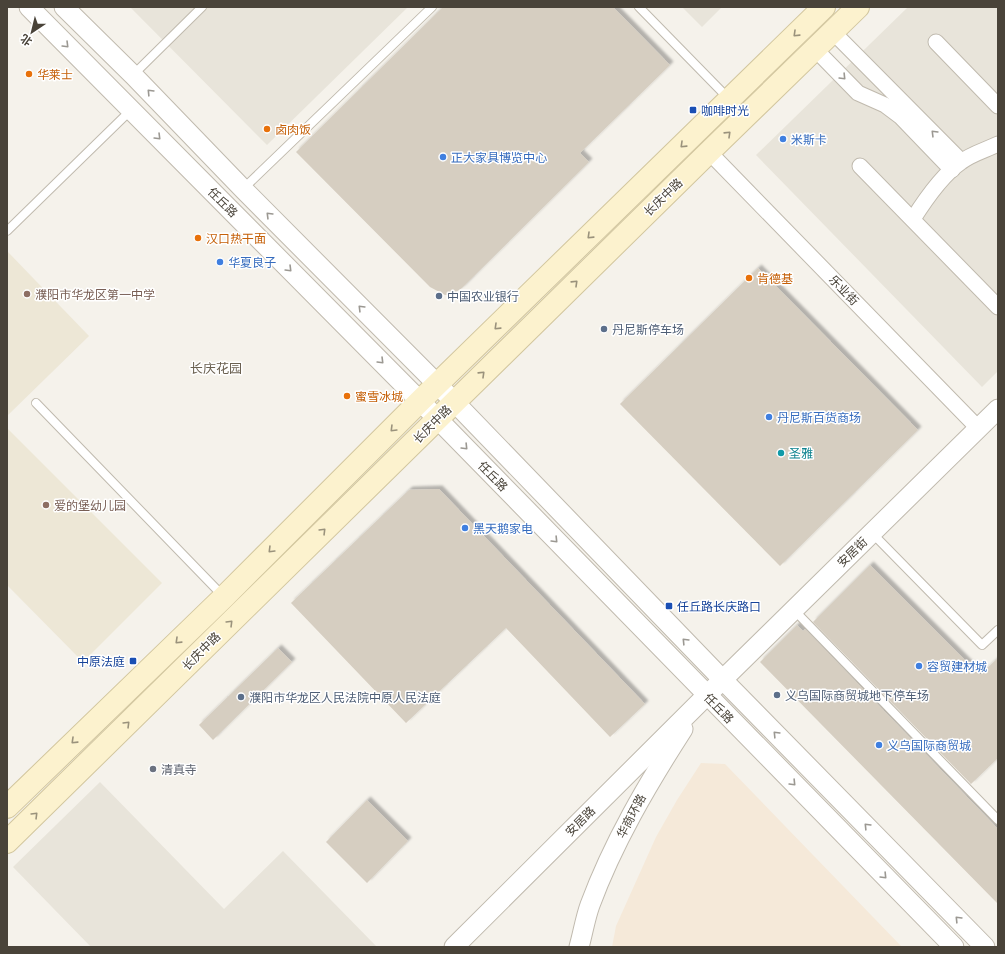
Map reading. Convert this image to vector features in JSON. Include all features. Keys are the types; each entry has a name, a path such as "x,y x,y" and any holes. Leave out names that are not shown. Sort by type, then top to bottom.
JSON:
{"main road":[{"name":"长庆中路","path":"7,807 224,597 420,401 824,7"},
{"name":"长庆中路","path":"7,842 858,7"}],"street":[{"name":"任丘路","path":"29,7 438,419 706,695 954,947"},
{"name":"任丘路","path":"64,7 133,75 438,385 723,680 986,947"},
{"path":"833,32 957,165"},
{"path":"936,42 998,106"},
{"path":"816,49 858,93 885,105 957,165"},
{"path":"913,219 924,201 957,165 998,144"},
{"name":"乐业街","path":"709,152 979,428"},
{"path":"860,166 998,307"},
{"name":"安居街","path":"706,695 998,411"},
{"name":"安居路","path":"454,947 706,695"},
{"name":"华商环路","path":"579,947 590,907 606,866 621,834 649,783 706,695"}],"lane":[{"path":"133,75 202,7"},
{"path":"243,188 432,7"},
{"path":"639,7 729,100"},
{"path":"7,232 131,110"},
{"path":"36,403 224,597"},
{"path":"872,533 982,645 998,630"},
{"path":"794,610 998,820"}],"shaded area":[{"path":"130,7 408,7 267,145"},
{"path":"682,7 722,7 702,27"},
{"name":"咖啡时光","path":"908,7 998,7 998,371 982,387 756,155"},
{"name":"濮阳市华龙区第一中学","path":"7,251 89,336 7,416"},
{"name":"爱的堡幼儿园","path":"7,428 162,583 83,662 7,585"},
{"path":"701,763 725,764 902,947 612,947 616,926 656,837 677,800"},
{"path":"100,782 224,909 283,851 377,947 91,947 13,867"}],"building":[{"name":"正大家具博览中心","path":"443,7 613,7 670,65 580,153 589,162 462,288 453,294 445,295 430,287 296,152"},
{"name":"丹尼斯百货商场","path":"758,268 918,430 780,566 620,404"},
{"path":"439,489 645,704 610,737 506,628 406,723 291,603 409,490"},
{"name":"容贸建材城","path":"870,565 980,675 998,658 998,758 971,784 813,622"},
{"name":"义乌国际商贸城","path":"797,625 803,631 805,629 998,829 998,904 760,662"},
{"path":"278,648 292,662 213,740 199,725"},
{"path":"367,800 408,841 367,883 326,842"}],"place":[{"name":"华莱士","path":"29,74"},
{"name":"咖啡时光","path":"693,110"},
{"name":"卤肉饭","path":"267,129"},
{"name":"米斯卡","path":"783,139"},
{"name":"正大家具博览中心","path":"443,157"},
{"name":"汉口热干面","path":"198,238"},
{"name":"华夏良子","path":"220,262"},
{"name":"肯德基","path":"749,278"},
{"name":"濮阳市华龙区第一中学","path":"27,294"},
{"name":"中国农业银行","path":"439,296"},
{"name":"丹尼斯停车场","path":"604,329"},
{"name":"蜜雪冰城","path":"347,396"},
{"name":"丹尼斯百货商场","path":"769,417"},
{"name":"圣雅","path":"781,453"},
{"name":"爱的堡幼儿园","path":"46,505"},
{"name":"黑天鹅家电","path":"465,528"},
{"name":"任丘路长庆路口","path":"669,606"},
{"name":"中原法庭","path":"133,661"},
{"name":"容贸建材城","path":"919,666"},
{"name":"义乌国际商贸城地下停车场","path":"777,695"},
{"name":"濮阳市华龙区人民法院中原人民法庭","path":"241,697"},
{"name":"义乌国际商贸城","path":"879,745"},
{"name":"清真寺","path":"153,769"}],"district":[{"name":"长庆花园","path":"216,368"}]}
